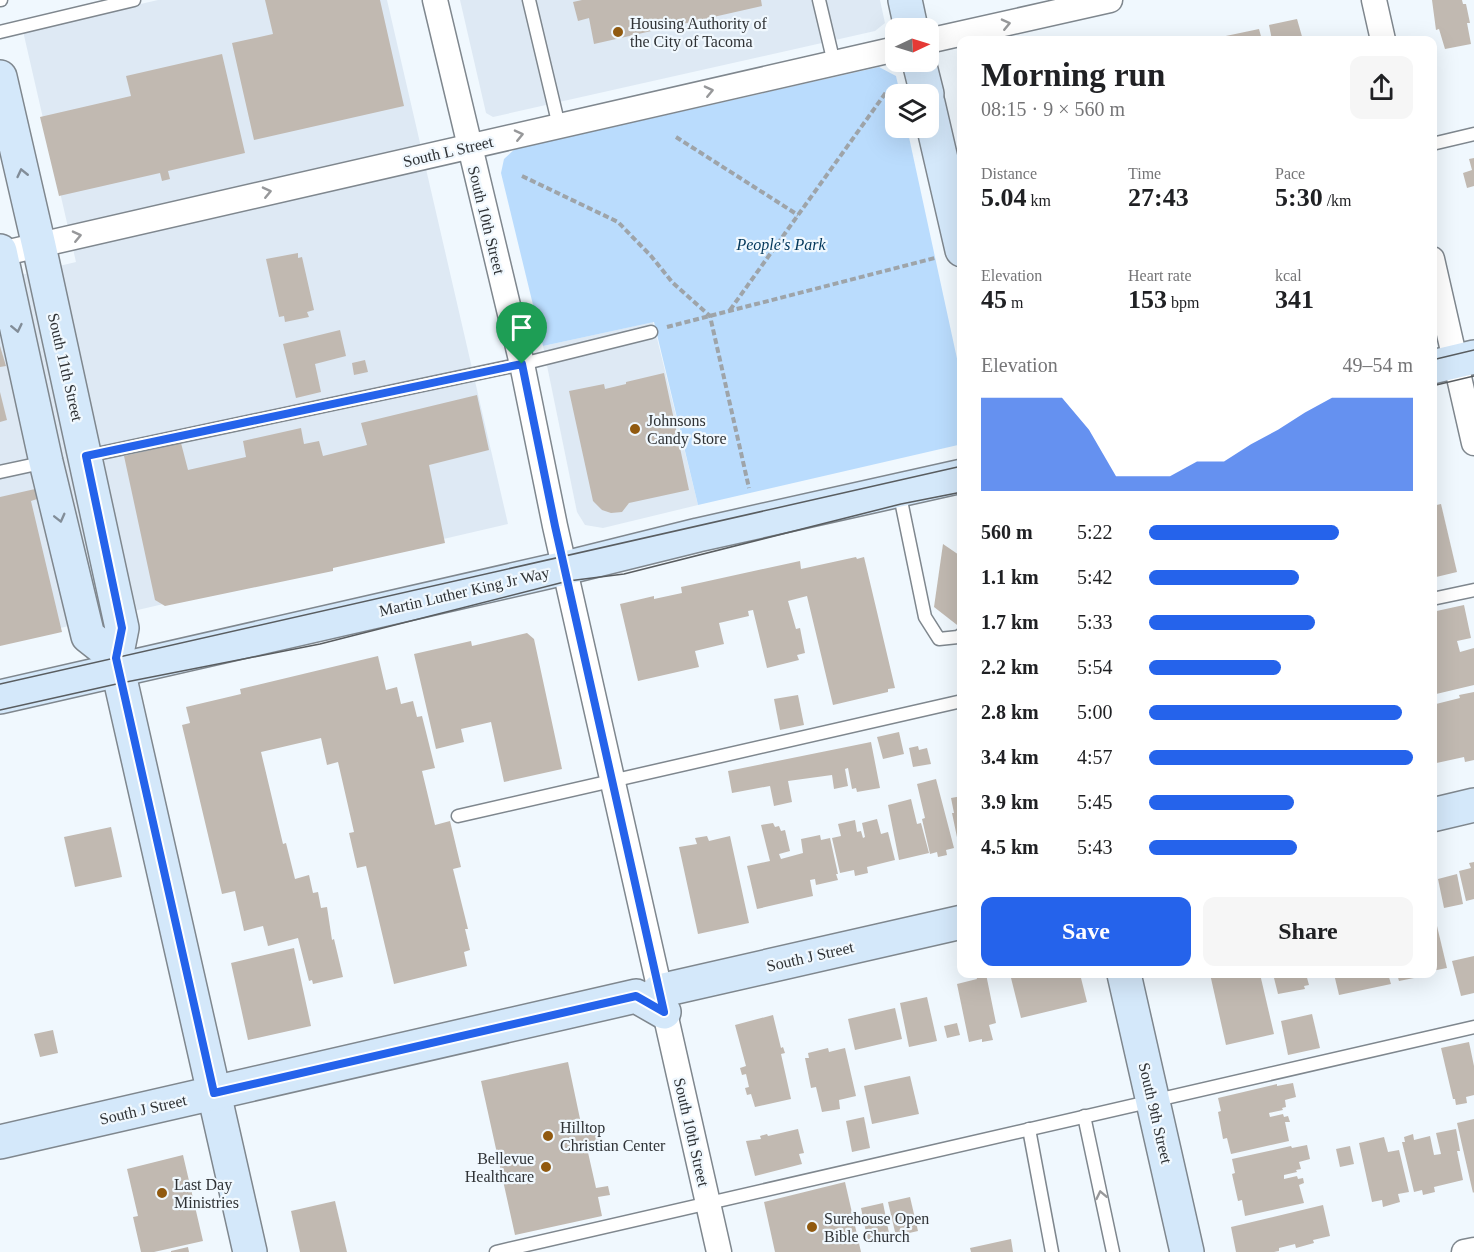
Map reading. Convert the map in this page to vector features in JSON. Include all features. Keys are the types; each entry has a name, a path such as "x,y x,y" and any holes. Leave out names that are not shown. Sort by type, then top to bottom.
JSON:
{"main road":[{"path":"905,0 909,18"},
{"name":"South 11th Street","path":"0,77 86,456 122,628 117,664 250,1252"},
{"path":"934,138 952,253"},
{"path":"0,253 46,462 88,636 117,664"},
{"name":"Martin Luther King Jr Way","path":"0,697 117,664 565,568 698,535 957,477"},
{"path":"1437,814 1474,805"},
{"name":"South J Street","path":"0,1142 957,923"},
{"name":"South 9th Street","path":"1125,978 1187,1252"}],"street":[{"name":"South 10th Street","path":"435,0 522,364 613,782 653,991 719,1252"},
{"path":"939,39 1110,0"},
{"path":"1374,0 1382,36"},
{"name":"South L Street","path":"0,253 39,246 885,51"},
{"path":"1437,282 1474,443"},
{"path":"1464,1252 1474,1250"}],"lane":[{"path":"0,32 134,0"},
{"path":"529,0 559,126"},
{"path":"819,0 834,63"},
{"path":"1437,143 1474,134"},
{"path":"86,456 522,364 651,332"},
{"path":"0,472 46,462"},
{"path":"898,490 925,617 939,639 957,637"},
{"path":"1437,597 1474,590"},
{"path":"458,816 957,702"},
{"path":"496,1252 1153,1099 1474,1027"},
{"path":"1084,1116 1113,1252"},
{"path":"1029,1129 1052,1252"}],"path":[{"path":"729,311 885,94"},
{"path":"676,137 798,215"},
{"path":"522,176 618,222 651,255 672,282 710,316 749,488"},
{"path":"651,332 952,253"}],"shaded area":[{"path":"158,0 387,0 508,524 0,642 0,280 76,262 23,31"},
{"path":"460,0 880,0 885,23 875,31 493,117 486,113"},
{"path":"653,322 698,505 603,528 585,525 577,512 543,346"}],"green space":[{"name":"People's Park","path":"879,67 896,76 898,84 885,84 885,138 909,138 957,359 957,445 698,505 654,322 543,346 501,173 504,159 515,149"}],"building":[{"path":"265,0 380,0 404,106 254,140 232,43 273,34"},
{"name":"Housing Authority of the City of Tacoma","path":"582,0 761,0 762,6 594,44 589,18 578,21 573,2"},
{"path":"1432,0 1462,0 1463,4 1466,4 1471,44 1445,49 1439,29 1436,30"},
{"path":"1297,19 1302,36 1271,36 1269,25"},
{"path":"1259,29 1261,36 1226,36"},
{"path":"222,54 245,153 168,171 170,179 162,181 160,173 59,196 40,117 131,96 126,76"},
{"path":"1474,158 1474,186 1467,188 1463,173 1472,170 1469,159"},
{"path":"298,253 298,258 302,257 314,310 307,312 309,317 285,322 284,316 279,317 266,259"},
{"path":"340,330 346,356 315,364 321,392 296,398 283,344"},
{"path":"0,346 6,366 0,367"},
{"path":"365,360 368,372 354,375 352,363"},
{"path":"664,373 689,490 629,503 622,512 611,513 602,510 593,501 569,391 604,384 605,389"},
{"path":"0,392 7,420 0,422"},
{"path":"477,395 489,450 429,465 445,543 333,568 333,571 165,606 155,600 124,456 181,443 188,470 246,457 243,441 301,428 304,444 319,441 323,456 367,445 361,423"},
{"path":"35,489 37,499 31,501 62,632 0,646 0,497"},
{"path":"1441,504 1457,572 1437,577 1437,505"},
{"path":"943,544 957,554 957,625 934,607"},
{"path":"856,557 857,559 864,557 895,688 888,689 888,692 833,705 807,596 788,601 796,629 800,628 805,653 797,655 799,660 767,668 753,610 748,611 749,616 719,623 724,644 695,651 699,667 638,681 620,604 654,596 654,599 682,593 681,587 800,561 801,569"},
{"path":"1464,605 1471,638 1457,641 1460,652 1474,648 1474,685 1437,694 1437,611"},
{"path":"527,633 534,639 562,769 504,782 491,722 461,729 464,742 436,749 414,654 471,641 472,646"},
{"path":"378,656 386,690 397,687 401,704 413,701 417,717 422,716 435,768 422,771 435,825 450,821 461,867 453,869 468,929 465,929 470,950 464,952 467,966 394,984 366,866 357,868 349,833 354,832 338,762 327,765 321,738 261,752 283,844 286,843 295,879 309,875 313,893 318,892 321,908 327,907 332,940 334,939 343,977 313,984 312,980 309,981 298,938 268,946 263,926 244,931 235,891 222,894 182,725 190,723 186,707 241,694 240,689"},
{"path":"1474,692 1474,760 1465,762 1464,757 1437,763 1437,704 1460,698 1459,695"},
{"path":"798,695 804,725 780,730 774,699"},
{"path":"899,732 904,754 883,759 877,737"},
{"path":"871,742 880,788 857,792 856,788 852,789 848,768 845,769 848,786 834,789 832,775 788,781 792,802 774,806 770,786 732,793 728,771"},
{"path":"918,746 919,750 927,748 931,764 913,767 909,748"},
{"path":"936,779 954,848 946,850 947,855 938,857 937,852 930,854 917,784"},
{"path":"957,797 957,837 952,813 954,813 951,798"},
{"path":"911,799 917,824 921,823 929,853 899,860 888,805"},
{"path":"877,819 881,834 888,832 895,860 867,867 868,873 855,876 854,870 840,873 832,838 841,836 838,824 855,820 857,832 861,831 863,838 865,837 862,823"},
{"path":"773,823 775,827 779,826 781,831 785,830 790,851 779,854 781,859 803,853 801,839 820,835 821,840 830,838 838,880 816,885 815,879 810,880 813,896 757,909 747,866 770,861 761,825"},
{"path":"111,827 122,877 75,887 64,837"},
{"path":"707,836 709,841 730,836 749,923 698,934 679,847 697,844 695,838"},
{"path":"1474,862 1474,899 1466,901 1459,871 1471,868 1469,863"},
{"path":"1457,874 1463,904 1444,908 1438,879"},
{"path":"1437,926 1447,968 1437,970"},
{"path":"294,948 311,1026 248,1040 231,963"},
{"path":"1474,956 1474,993 1461,996 1452,961"},
{"path":"987,978 996,1023 989,1025 993,1040 982,1042 982,1039 969,1042 957,984"},
{"path":"1011,978 1081,978 1087,1002 1021,1018"},
{"path":"1211,978 1261,978 1274,1034 1226,1045"},
{"path":"1274,978 1307,978 1309,985 1304,986 1305,989 1278,994"},
{"path":"1335,978 1389,978 1391,984 1339,995"},
{"path":"1398,978 1414,978 1399,981"},
{"path":"927,997 937,1041 909,1047 900,1003"},
{"path":"895,1008 902,1039 855,1050 848,1019"},
{"path":"1312,1014 1320,1048 1288,1055 1281,1021"},
{"path":"773,1015 781,1048 783,1047 785,1053 781,1054 791,1099 755,1107 751,1094 747,1095 745,1088 749,1087 746,1074 742,1075 740,1068 746,1066 735,1025"},
{"path":"957,1023 960,1035 947,1038 944,1026"},
{"path":"53,1030 58,1053 40,1057 34,1034"},
{"path":"1469,1042 1474,1066 1474,1095 1466,1097 1467,1103 1456,1105 1441,1048"},
{"path":"828,1048 829,1052 845,1048 856,1096 839,1100 840,1109 822,1112 816,1087 811,1088 805,1058 809,1058 808,1053"},
{"name":"Bellevue Healthcare","path":"568,1062 583,1133 601,1129 604,1145 587,1148 596,1188 608,1186 610,1195 598,1197 602,1216 515,1235 481,1081"},
{"path":"910,1076 919,1114 872,1124 864,1086"},
{"path":"1293,1083 1296,1097 1285,1100 1286,1107 1282,1108 1283,1110 1269,1113 1270,1117 1283,1114 1284,1117 1288,1116 1290,1122 1285,1122 1289,1141 1231,1154 1227,1138 1223,1139 1218,1098 1277,1084 1277,1086"},
{"path":"864,1117 870,1148 852,1152 846,1121"},
{"path":"1474,1119 1474,1192 1473,1193 1457,1123"},
{"path":"798,1129 804,1153 799,1154 802,1164 755,1176 746,1141 761,1139 760,1136 767,1134 768,1136"},
{"path":"1456,1129 1460,1151 1457,1151 1463,1180 1434,1187 1435,1192 1423,1195 1422,1190 1414,1192 1402,1142 1405,1142 1404,1137 1413,1134 1414,1140 1430,1136 1434,1155 1441,1154 1436,1133"},
{"path":"1384,1137 1388,1152 1399,1150 1409,1192 1398,1194 1400,1202 1383,1207 1382,1200 1372,1202 1359,1143"},
{"path":"1307,1145 1310,1159 1299,1162 1301,1169 1296,1170 1297,1172 1284,1175 1284,1179 1297,1176 1298,1179 1303,1178 1304,1183 1299,1185 1304,1203 1245,1216 1242,1200 1238,1201 1232,1174 1235,1173 1232,1159 1291,1146 1292,1148"},
{"path":"1350,1146 1354,1164 1340,1167 1336,1149"},
{"name":"Last Day Ministries","path":"183,1155 203,1241 154,1252 141,1252 133,1217 138,1216 127,1169"},
{"name":"Surehouse Open Bible Church","path":"845,1182 861,1252 775,1252 764,1202"},
{"path":"910,1197 918,1231 896,1236 888,1202"},
{"path":"335,1201 347,1252 300,1252 291,1211"},
{"path":"883,1203 890,1238 868,1242 861,1208"},
{"path":"1323,1205 1330,1236 1313,1240 1314,1243 1296,1248 1295,1244 1279,1248 1279,1251 1274,1252 1236,1252 1231,1227"},
{"path":"1011,1239 1013,1252 971,1252 970,1248"},
{"path":"188,1247 189,1252 171,1252 171,1251"}],"tram line":[{"path":"1437,359 1474,350"},
{"path":"1437,385 1474,376"},
{"path":"0,684 957,467"},
{"path":"0,710 121,683 320,644 568,581 624,574 901,504 957,493"}],"place":[{"name":"Housing Authority of the City of Tacoma","path":"618,32"},
{"name":"Johnsons Candy Store","path":"635,429"},
{"name":"Hilltop Christian Center","path":"548,1136"},
{"name":"Bellevue Healthcare","path":"546,1167"},
{"name":"Last Day Ministries","path":"162,1193"},
{"name":"Surehouse Open Bible Church","path":"812,1227"}],"route":[{"path":"522,364 555,526 664,1012 636,996 214,1093 116,658 122,628 86,456 522,364"}]}
